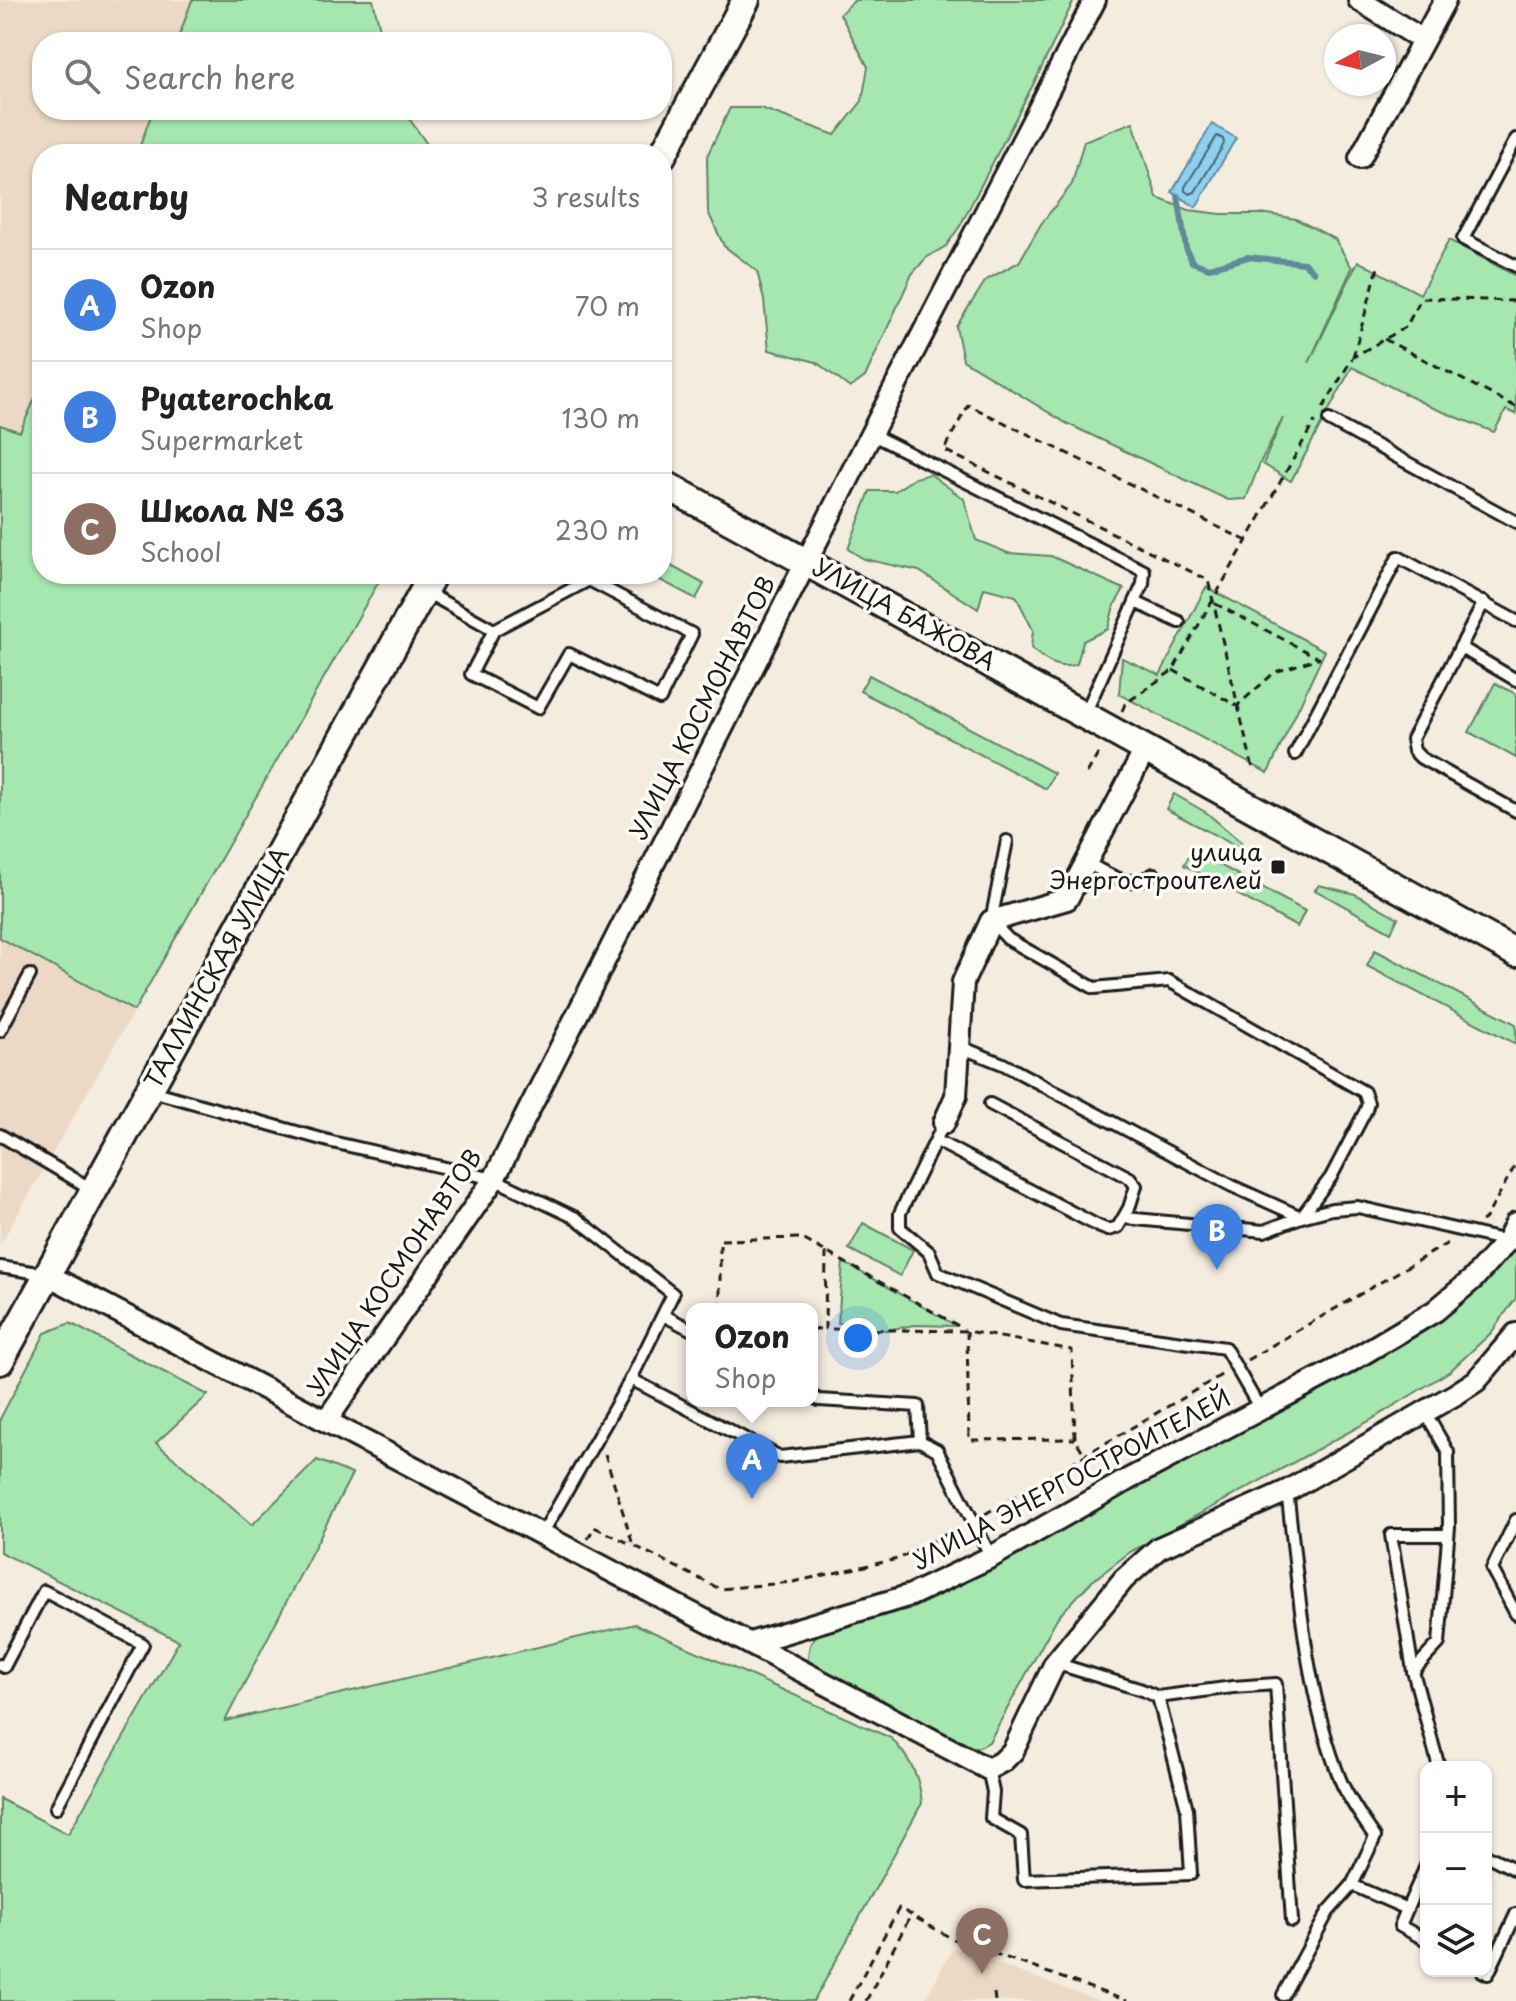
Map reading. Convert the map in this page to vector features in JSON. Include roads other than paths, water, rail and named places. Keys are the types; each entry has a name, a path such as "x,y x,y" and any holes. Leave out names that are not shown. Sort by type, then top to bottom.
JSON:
{"street":[{"path":"668,144 746,0"},
{"name":"УЛИЦА КОСМОНАВТОВ","path":"326,1421 494,1179 871,434 1095,0"},
{"path":"1359,0 1423,40"},
{"path":"1360,158 1445,0"},
{"name":"УЛИЦА БАЖОВА","path":"672,488 1516,953"},
{"name":"ТАЛЛИНСКАЯ УЛИЦА","path":"0,1361 427,584"},
{"path":"940,1132 956,1096 963,982 991,921 1067,899 1145,750"},
{"name":"УЛИЦА ЭНЕРГОСТРОИТЕЛЕЙ","path":"750,1643 911,1595 991,1557 1127,1480 1344,1365 1435,1311 1473,1279 1511,1232"},
{"path":"48,1275 988,1769 1013,1751 1055,1663 1124,1579 1159,1548 1287,1491 1425,1412 1476,1381 1516,1334"},
{"path":"811,1624 799,1642 798,1656 811,1675"}],"lane":[{"path":"1516,139 1463,239 1516,266"},
{"path":"1329,420 1516,522"},
{"path":"871,434 1144,571 1143,584 1084,716"},
{"path":"1295,754 1398,557 1516,621"},
{"path":"429,584 494,630"},
{"path":"581,584 494,630 471,674 538,708 569,654 660,699 692,634 597,584"},
{"path":"1135,602 1179,622"},
{"path":"1484,602 1412,739 1414,751 1421,758 1516,811"},
{"path":"1460,647 1516,680"},
{"path":"1007,841 991,921 1008,939 1094,988 1169,981 1364,1092 1368,1103 1366,1110 1331,1177 1301,1217"},
{"path":"1087,863 1124,881 1140,882 1154,874"},
{"path":"0,1031 30,975"},
{"path":"958,1046 1003,1064 1232,1186 1301,1217"},
{"path":"150,1091 332,1142 494,1179 576,1218 673,1294 631,1379 542,1534"},
{"path":"990,1104 1130,1178 1136,1186 1125,1218 1118,1227 1108,1230 940,1132 900,1213 900,1228 929,1252 938,1273 1061,1325 1225,1348 1260,1409"},
{"path":"0,1135 95,1191"},
{"path":"1125,1218 1264,1231 1332,1209 1358,1207 1466,1232 1511,1232"},
{"path":"0,1267 48,1275"},
{"path":"663,1315 686,1327"},
{"path":"631,1379 780,1457 920,1441 937,1450 991,1557"},
{"path":"818,1399 918,1406 920,1441"},
{"path":"1413,1671 1439,1643 1448,1535 1448,1452 1425,1412"},
{"path":"1283,1995 1328,1912 1352,1885 1375,1837 1341,1781 1312,1684 1305,1651 1287,1491"},
{"path":"1516,1520 1492,1569 1516,1614"},
{"path":"1437,1761 1413,1671 1391,1535 1448,1535"},
{"path":"0,1665 4,1667 44,1591 143,1644 56,1808"},
{"path":"1055,1663 1158,1697 1276,1684 1292,1921"},
{"path":"988,1769 993,1792 991,1818 1021,1835 1024,1880 1191,1874 1187,1809 1158,1697"},
{"path":"1492,1858 1516,1870"},
{"path":"1420,1880 1400,1926 1420,1937"},
{"path":"1352,1885 1407,1909"},
{"path":"1492,1965 1516,1914"}],"water":[{"path":"1212,124 1236,138 1196,207 1172,192"}],"waterway":[{"path":"1178,196 1186,248 1192,262 1209,268 1248,257 1304,263 1314,272"}],"place":[{"name":"улица Энергостроителей","path":"1278,867"},
{"name":"Pyaterochka","path":"1217,1270"},
{"name":"Ozon","path":"752,1499"},
{"name":"Школа № 63","path":"982,1974"}]}
